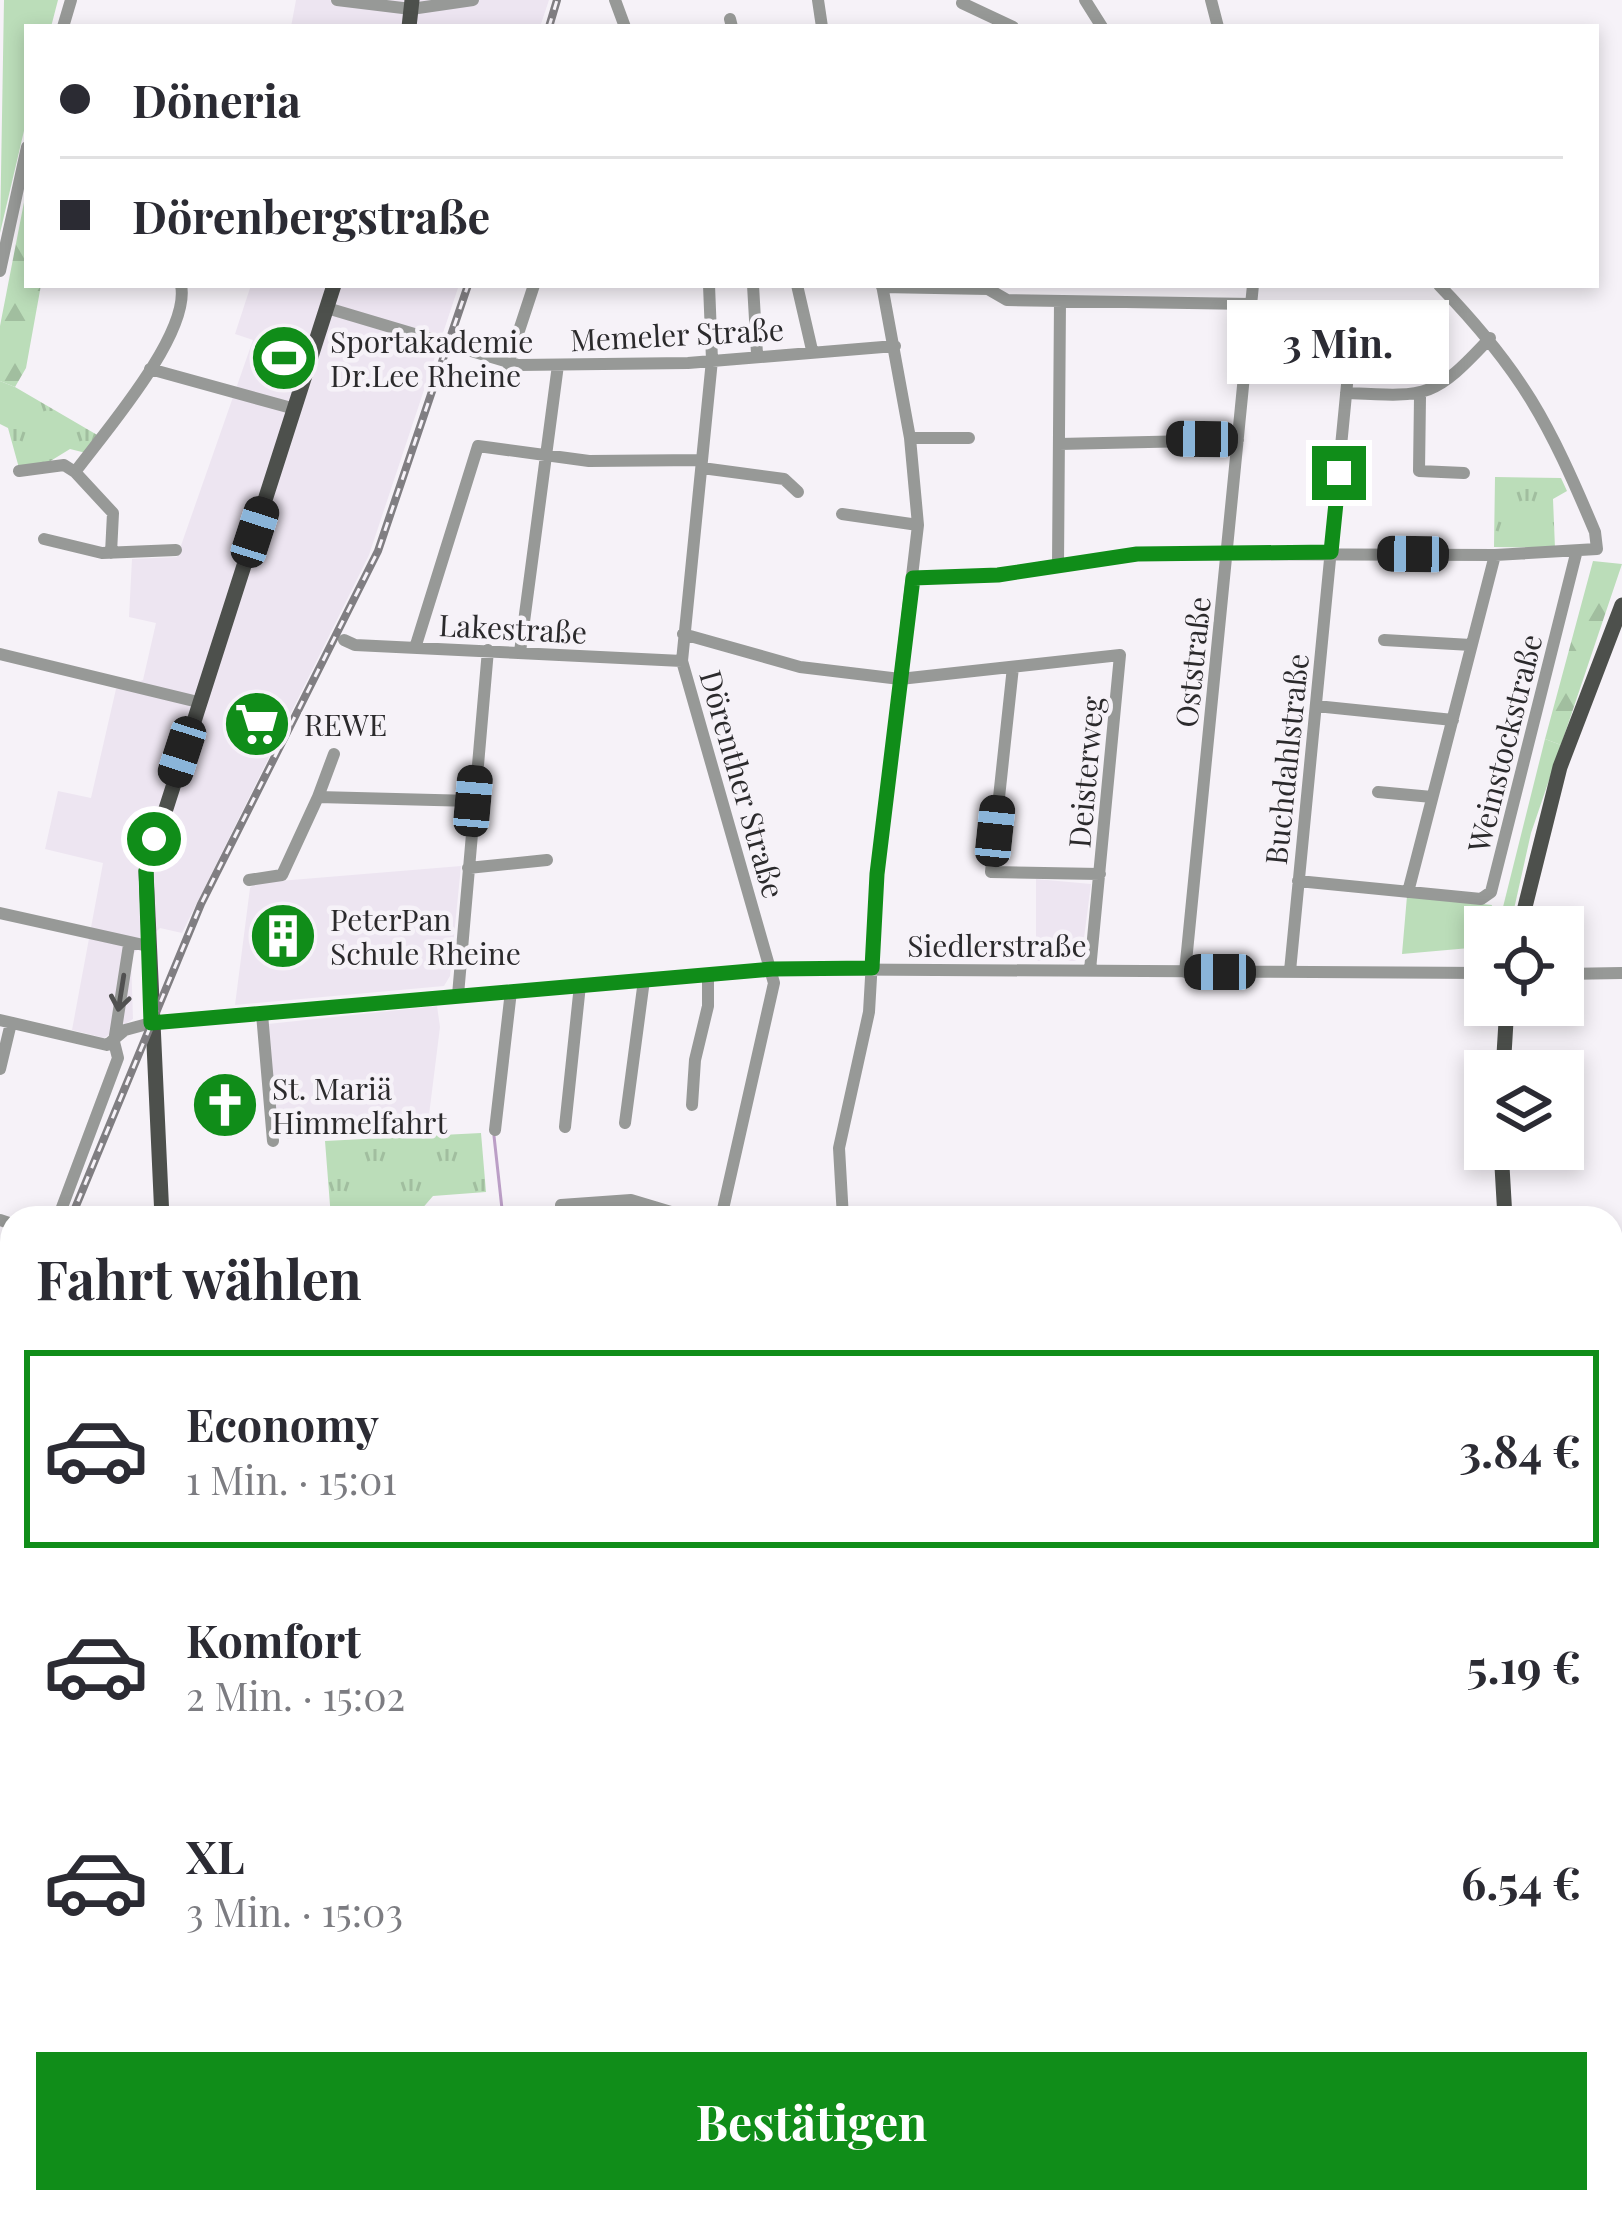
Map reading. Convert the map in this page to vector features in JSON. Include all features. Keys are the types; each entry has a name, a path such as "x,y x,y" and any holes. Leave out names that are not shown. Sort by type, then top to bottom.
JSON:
{"main road":[{"path":"161,1206 146,871 333,288"},
{"path":"1525,906 1560,767 1622,605"},
{"path":"1502,1170 1504,1206"}],"street":[{"path":"337,0 411,4 473,0"},
{"path":"962,3 1007,24"},
{"path":"0,271 21,190"},
{"path":"75,472 150,369 184,302 182,288"},
{"path":"508,364 533,288"},
{"name":"Dörenther Straße","path":"709,288 712,360 682,661 772,969 773,997 724,1206"},
{"path":"753,288 757,354"},
{"path":"798,288 812,350"},
{"path":"842,1206 839,1148 868,1012 918,525 910,438 882,288"},
{"path":"953,288 1060,301 1251,304"},
{"path":"1123,302 1124,288"},
{"name":"Oststraße","path":"1185,972 1253,288"},
{"path":"913,578 998,575 1137,554 1496,555 1576,554 1597,549 1595,532 1555,435 1523,379 1442,288"},
{"path":"1058,565 1060,301"},
{"name":"Memeler Straße","path":"327,308 508,364 712,360 895,346"},
{"name":"Buchdahlstraße","path":"1290,971 1352,333"},
{"path":"1346,393 1420,397 1444,384 1490,338"},
{"path":"520,652 550,456 558,364"},
{"path":"150,369 295,409"},
{"path":"1420,397 1419,471 1464,473"},
{"path":"910,438 969,438"},
{"path":"1059,444 1238,440"},
{"path":"415,648 478,446 550,456 702,464 784,479 798,492"},
{"path":"19,472 64,465 75,472 113,513 111,554"},
{"path":"842,514 918,525"},
{"path":"44,539 111,554 176,550"},
{"name":"Weinstockstraße","path":"1298,881 1481,899 1492,892 1576,554"},
{"path":"1408,892 1496,555"},
{"path":"682,634 800,668 900,679"},
{"name":"Lakestraße","path":"344,640 682,661"},
{"path":"1384,640 1471,645"},
{"path":"458,995 488,650"},
{"path":"0,654 198,702"},
{"name":"Deisterweg","path":"900,679 1120,655 1090,970"},
{"path":"1012,667 991,872 1100,874"},
{"path":"1316,706 1453,720"},
{"path":"249,880 282,875 334,754"},
{"path":"1378,792 1432,797"},
{"path":"318,797 473,801"},
{"path":"468,868 547,860"},
{"path":"0,913 148,946"},
{"path":"63,1206 118,1058 114,1042 129,945"},
{"name":"Siedlerstraße","path":"151,1023 772,969 1464,973"},
{"path":"692,1105 694,1060 708,1006 707,974"},
{"path":"1584,974 1622,974"},
{"path":"625,1123 644,980"},
{"path":"565,1127 580,985"},
{"path":"495,1130 512,991"},
{"path":"262,1014 273,1142"},
{"path":"0,1069 6,1021 114,1042"},
{"path":"114,1042 125,1030 151,1023"},
{"path":"561,1206 631,1200 642,1206"}],"shaded area":[{"path":"296,0 549,0 541,24 292,24"},
{"path":"250,288 458,288 369,555 182,933 160,928 131,956 133,1019 104,1038 72,1030 103,863 45,849 58,791 91,798 116,689 143,680 156,623 129,617 132,559 177,557 253,340 235,334"},
{"path":"461,866 450,976 444,986 235,1005 250,888 255,883"},
{"path":"1036,879 1091,884 1081,961 1036,961"},
{"path":"437,1006 440,1027 427,1131 287,1139 286,1129 275,1121 268,1024"}],"green space":[{"path":"4,0 58,0 52,24 24,24 24,131 0,233"},
{"path":"24,202 24,288 40,288 26,368 15,387 0,381 0,326"},
{"path":"0,381 99,436 86,453 70,449 44,465 19,468 8,428 0,424"},
{"path":"1495,477 1561,478 1567,491 1553,499 1555,548 1494,547"},
{"path":"1593,561 1622,564 1561,745 1545,739"},
{"path":"1545,739 1561,745 1531,833 1515,906 1503,906"},
{"path":"1407,896 1492,905 1464,906 1464,949 1402,954"},
{"path":"481,1133 486,1192 433,1196 424,1206 330,1206 325,1141"}],"waterway":[{"path":"494,1136 502,1206"}],"railway":[{"path":"550,24 557,0"},
{"path":"76,1206 201,904 378,551 467,288"}],"place":[{"name":"Sportakademie Dr.Lee Rheine","path":"284,358"},
{"name":"REWE","path":"257,724"},
{"name":"PeterPan Schule Rheine","path":"283,936"},
{"name":"St. Mariä Himmelfahrt","path":"225,1105"}],"route":[{"path":"154,839 146,871 151,1023 772,969 872,968 877,874 913,578 998,575 1137,554 1331,552 1339,473"}]}
